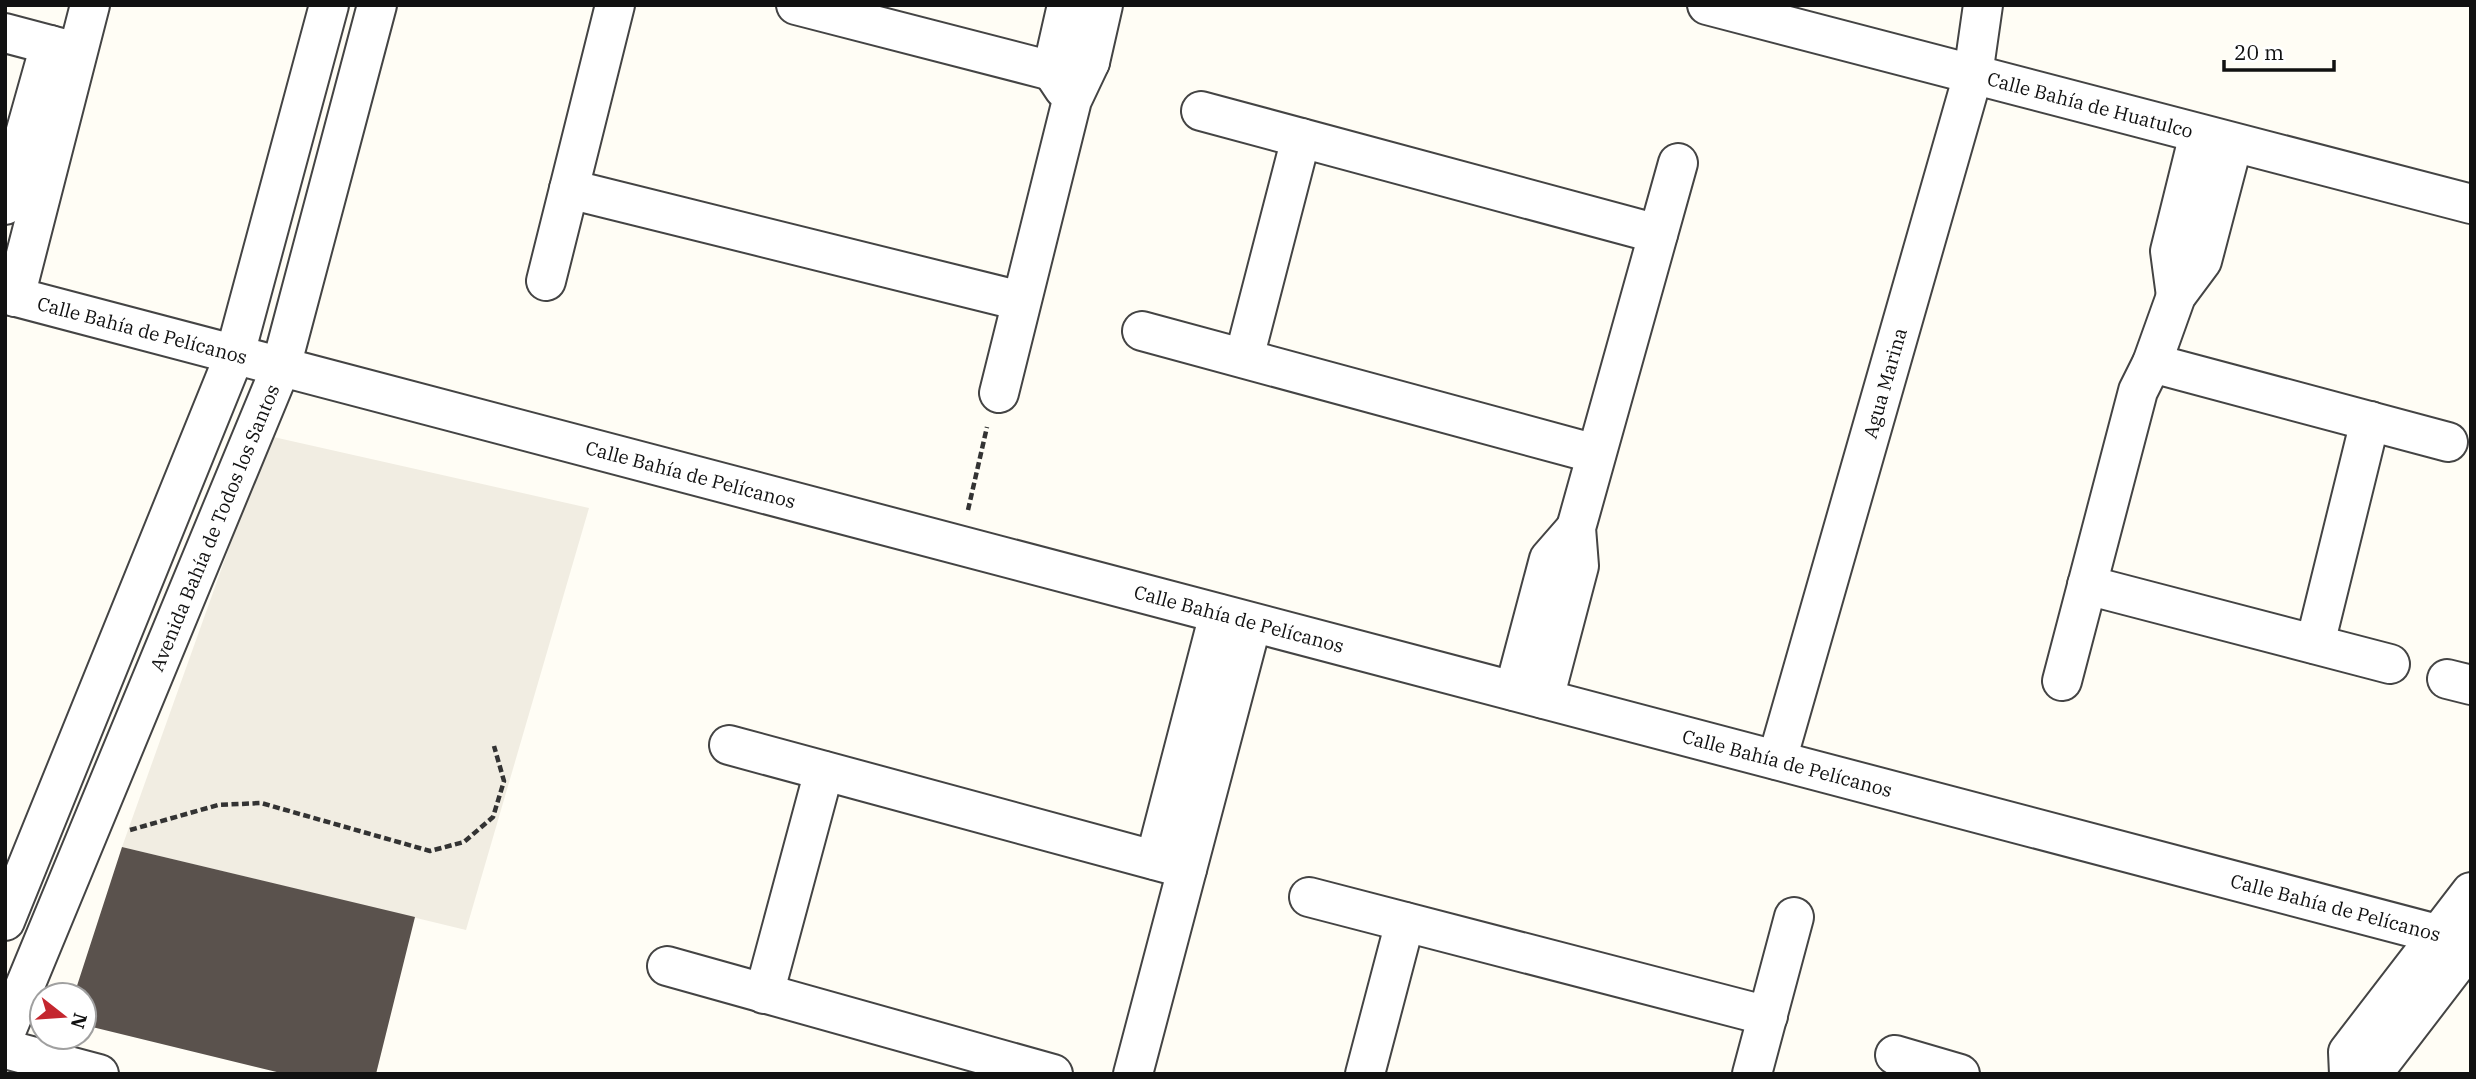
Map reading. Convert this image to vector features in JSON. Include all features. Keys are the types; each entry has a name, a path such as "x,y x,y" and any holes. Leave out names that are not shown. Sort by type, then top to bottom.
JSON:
{"street":[{"path":"5,205 64,48 90,5"},
{"path":"5,921 235,355 329,5"},
{"name":"Avenida Bahía de Todos los Santos","path":"5,1034 281,367 377,5"},
{"path":"546,281 615,5"},
{"path":"796,5 1062,86"},
{"path":"999,393 1021,301 1062,86 1067,5"},
{"path":"1062,86 1090,62 1103,5"},
{"name":"Calle Bahía de Huatulco","path":"1707,5 2471,204"},
{"name":"Agua Marina","path":"1777,760 1973,75 1983,5"},
{"path":"5,33 64,48"},
{"path":"10,296 64,48"},
{"path":"1201,111 1658,234"},
{"path":"1244,358 1301,138"},
{"path":"2062,681 2138,391 2152,363 2176,296 2202,261 2216,138"},
{"path":"1529,695 1549,559 1576,528 1678,163"},
{"path":"569,189 1021,301"},
{"name":"Calle Bahía de Pelícanos","path":"10,296 2460,941"},
{"path":"1142,331 1596,454"},
{"path":"2152,363 2448,442"},
{"path":"2315,644 2370,421"},
{"path":"2087,585 2390,664"},
{"path":"1133,1074 1171,864 1235,618"},
{"path":"729,745 1171,864"},
{"path":"764,994 824,771"},
{"path":"2365,1074 2379,1065 2460,941 2471,892"},
{"path":"1309,897 1768,1016"},
{"path":"1752,1074 1794,917"},
{"path":"1365,1074 1405,922"},
{"path":"2349,1074 2348,1052 2460,941"},
{"path":"667,966 1053,1074"},
{"path":"5,1049 99,1074"},
{"path":"1895,1055 1960,1074"}],"path":[{"path":"960,545 992,407 999,393"},
{"path":"90,828 136,830 218,805 261,803 430,851 464,842 493,817 504,781 494,746"}],"shaded area":[{"path":"269,436 589,508 466,930 122,847"}],"building":[{"path":"122,847 415,917 376,1074 285,1074 98,1028 98,981 79,981"}]}
